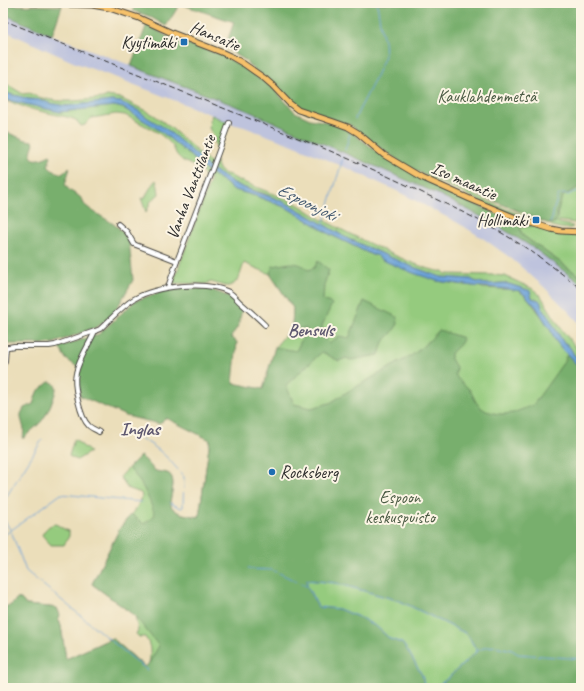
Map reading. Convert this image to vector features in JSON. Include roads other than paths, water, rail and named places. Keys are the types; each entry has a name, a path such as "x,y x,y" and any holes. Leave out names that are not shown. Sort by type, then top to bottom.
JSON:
{"main road":[{"name":"Hansatie","path":"32,3 92,5 109,8 139,18 232,57 264,78 298,110 348,127"},
{"name":"Iso maantie","path":"348,127 407,169 470,200 516,218 551,229 567,232 581,232"}],"street":[{"name":"Vanha Vanttilantie","path":"168,287 229,123"},
{"name":"Vanha Vanttilantie","path":"118,224 127,232 134,244 177,261"},
{"path":"3,365 5,361 5,348 14,346 55,345 95,331 100,329 133,299 140,295 168,287 206,286 222,289 230,293 265,325"},
{"path":"95,331 79,363 75,381 80,410 84,420 89,426 99,432"}],"water":[{"path":"3,92 28,99 42,100 49,103 66,106 112,101 121,102 139,111 165,128 198,156 208,167 234,183 292,206 350,240 413,267 441,277 471,279 486,284 503,283 528,290 530,291 532,298 540,301 544,312 547,314 563,342 567,344 574,355 581,360 581,369 555,340 536,307 520,291 437,281 382,260 376,255 372,255 331,235 287,208 256,196 231,189 227,184 200,166 197,161 163,133 123,108 114,106 60,112 3,99"}],"waterway":[{"path":"355,119 385,56 384,40 377,3"},
{"path":"345,150 350,134"},
{"name":"Espoonjoki","path":"323,225 343,158"},
{"path":"550,223 558,196 561,194 568,195 581,191"},
{"path":"140,438 154,446 184,477 183,507 181,508 170,503"},
{"path":"3,502 42,440"},
{"path":"3,536 61,494 141,502"},
{"path":"3,518 11,531 26,571 147,670"},
{"path":"248,569 272,570 276,572"},
{"path":"279,573 306,586"},
{"path":"425,688 422,675 402,643 390,639 377,627 361,618 339,609 318,607 307,586 307,580 336,583 400,601 467,634 477,651"},
{"path":"434,688 447,679 477,651 486,647 495,646 512,650 518,654 581,659"}],"railway":[{"path":"3,20 323,148 398,181 504,234 524,246 581,289"}],"place":[{"name":"Kyytimäki","path":"184,42"},
{"name":"Hollimäki","path":"536,220"},
{"name":"Rocksberg","path":"272,472"}],"district":[{"name":"Bensuls","path":"311,330"},
{"name":"Inglas","path":"140,429"}],"park label":[{"name":"Kauklahdenmetsä","path":"487,96"},
{"name":"Espoon keskuspuisto","path":"400,507"}]}
